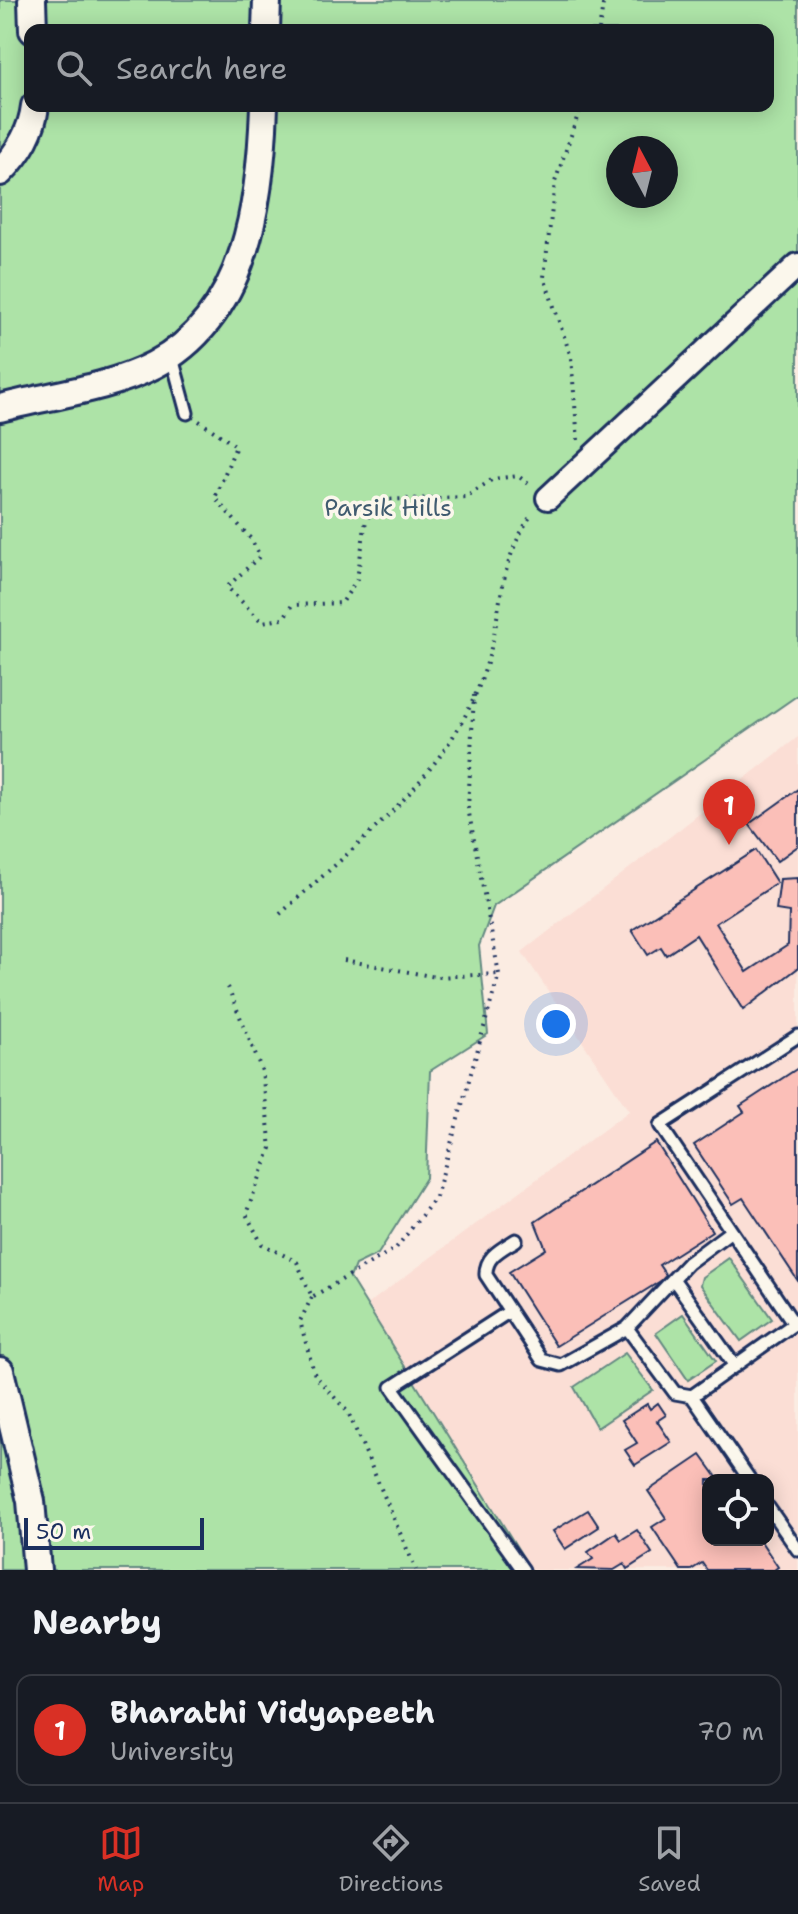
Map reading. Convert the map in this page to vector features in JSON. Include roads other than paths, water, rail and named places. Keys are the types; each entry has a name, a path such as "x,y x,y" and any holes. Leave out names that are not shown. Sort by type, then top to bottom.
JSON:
{"street":[{"path":"32,0 33,24"},
{"path":"266,24 267,0"},
{"path":"0,172 26,138 33,112"},
{"path":"0,408 129,376 170,354 214,309 245,251 260,185 264,112"},
{"path":"548,498 798,265"},
{"path":"0,1371 31,1501 37,1570"}],"lane":[{"path":"170,354 187,413"},
{"path":"627,1328 675,1393 692,1396 796,1323 660,1125 798,1036"},
{"path":"516,1240 491,1257 485,1266 486,1275 542,1360 551,1365 561,1365 627,1328 688,1263 731,1231"},
{"path":"674,1280 735,1366"},
{"path":"510,1311 392,1387 523,1570"},
{"path":"692,1396 746,1474"},
{"path":"774,1516 798,1550"}],"place":[{"name":"Bharathi Vidyapeeth","path":"729,845"}],"park label":[{"name":"Parsik Hills","path":"388,508"}]}
